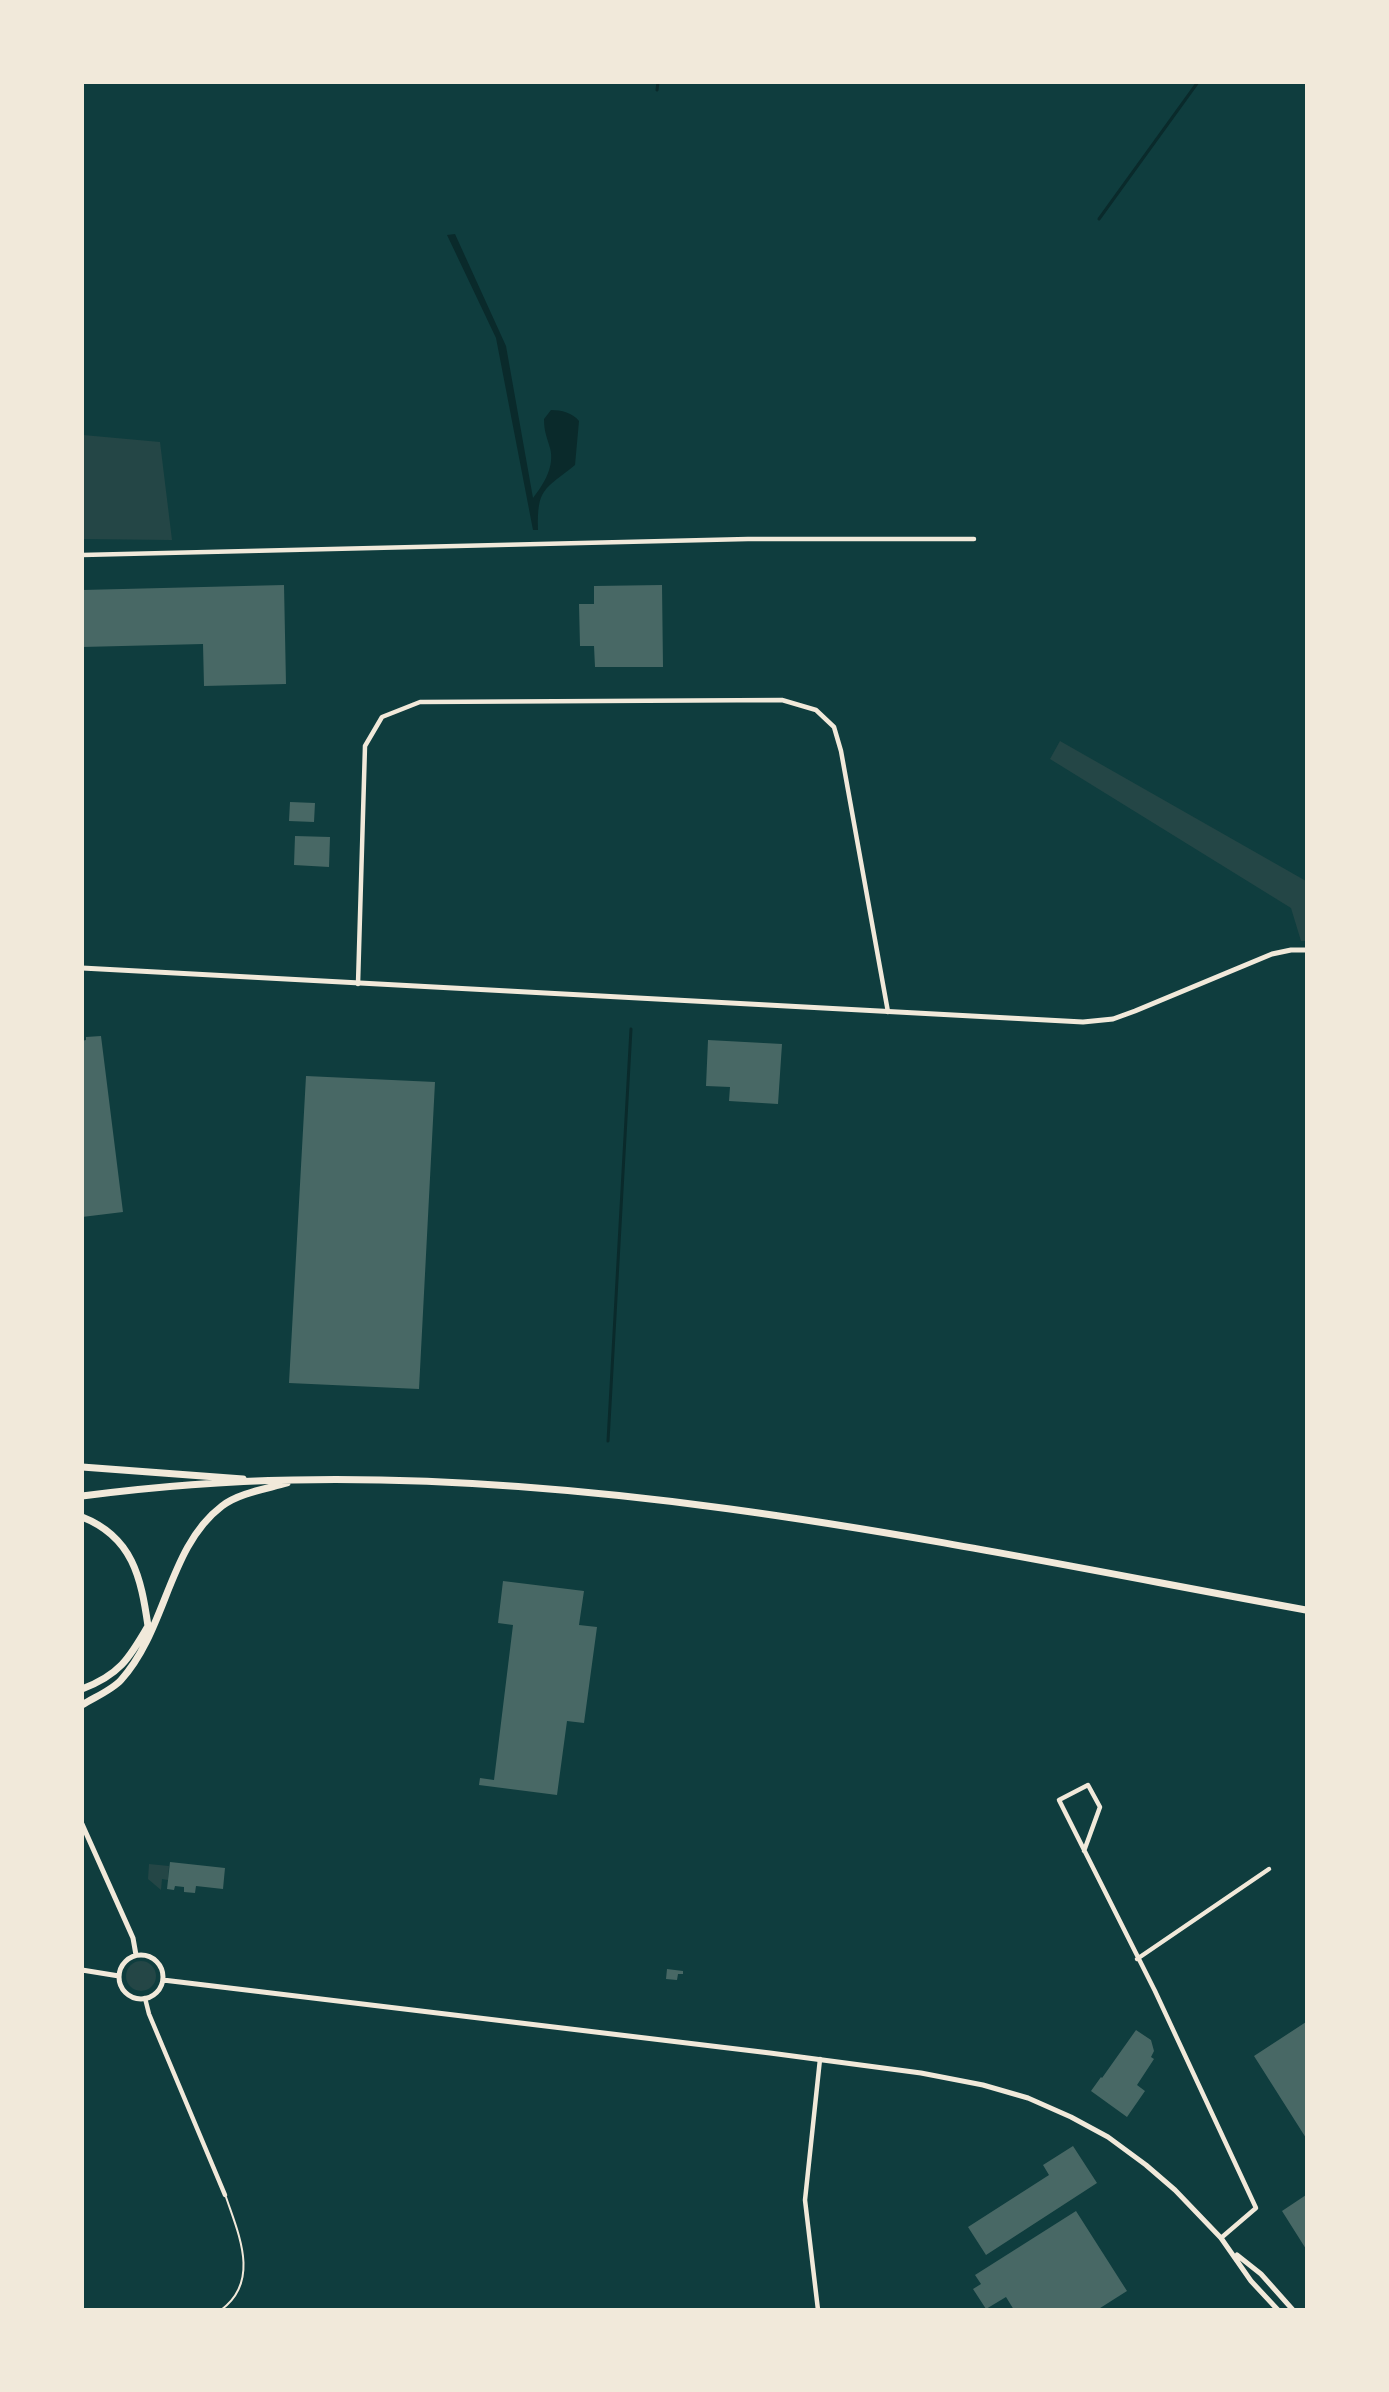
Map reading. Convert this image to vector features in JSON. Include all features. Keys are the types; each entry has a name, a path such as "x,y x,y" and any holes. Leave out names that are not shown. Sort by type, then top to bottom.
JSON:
{"main road":[{"path":"82,1467 269,1480 440,1482 528,1487 747,1511 899,1535 1306,1610"},
{"path":"82,1496 269,1480"},
{"path":"82,1705 119,1682 140,1656 156,1624 179,1561 205,1522 232,1501 296,1480"},
{"path":"82,1517 106,1529 131,1558 140,1578 148,1626 133,1651 112,1675 82,1689"}],"street":[{"path":"82,555 748,539 974,539"},
{"path":"358,984 365,746 382,717 420,702 782,700 816,710 834,727 841,751 888,1012"},
{"path":"82,968 1066,1022 1098,1021 1135,1011 1272,954 1306,950"},
{"path":"1084,1851 1100,1808 1088,1785 1059,1800 1084,1851 1137,1959 1155,1991 1256,2208 1221,2238"},
{"path":"82,1824 133,1938 136,1955"},
{"path":"1137,1959 1269,1869"},
{"path":"136,1955 146,1955 160,1966 162,1980 158,1990 145,1998 132,1997 120,1985 120,1968 125,1961 136,1955"},
{"path":"82,1971 119,1976"},
{"path":"162,1980 921,2073 983,2085 1028,2098 1108,2137 1146,2165 1175,2190 1221,2238 1251,2281 1278,2310"},
{"path":"145,1998 148,2014 225,2194"},
{"path":"818,2310 805,2200 820,2060"},
{"path":"1231,2250 1261,2274 1293,2310"}],"lane":[{"path":"221,2310 241,2285 245,2261 225,2194"}],"shaded area":[{"path":"455,234 506,346 533,498 545,481 551,461 544,419 551,410 555,410 570,414 579,421 575,465 544,491 539,506 538,530 533,530 496,338 447,235"},
{"path":"83,435 160,442 172,540 83,539"},
{"path":"1060,741 1306,881 1306,941 1301,941 1291,908 1050,759"},
{"path":"149,1864 169,1866 168,1880 162,1879 161,1890 148,1879"},
{"path":"141,1961 147,1962 155,1970 155,1982 147,1990 141,1991 135,1990 127,1982 126,1976 127,1970 135,1962"}],"building":[{"path":"284,585 286,684 204,686 203,644 82,647 82,590"},
{"path":"662,585 663,667 595,667 594,646 580,646 579,604 594,604 594,586"},
{"path":"290,802 315,803 314,822 289,821"},
{"path":"295,836 330,837 329,867 294,865"},
{"path":"101,1036 123,1212 82,1217 82,1041 86,1040 86,1037"},
{"path":"708,1040 782,1044 778,1104 729,1101 730,1087 706,1086"},
{"path":"306,1076 435,1082 419,1389 289,1383"},
{"path":"503,1581 584,1591 579,1625 597,1627 584,1723 567,1721 557,1795 479,1785 480,1778 494,1780 513,1625 498,1623"},
{"path":"170,1862 225,1868 223,1889 196,1886 195,1893 184,1892 184,1887 175,1886 174,1890 167,1889"},
{"path":"667,1969 683,1971 683,1974 678,1974 677,1980 666,1979"},
{"path":"1306,2022 1306,2138 1254,2056"},
{"path":"1136,2030 1151,2040 1154,2051 1151,2057 1154,2059 1137,2085 1145,2091 1127,2117 1091,2091"},
{"path":"1073,2146 1097,2183 986,2255 968,2227 1049,2175 1043,2165"},
{"path":"1306,2195 1306,2249 1282,2211"},
{"path":"1076,2211 1127,2291 1097,2310 1014,2310 1006,2297 986,2309 973,2289 981,2284 975,2275"}],"waterway":[{"path":"657,90 658,82"},
{"path":"1099,219 1198,82"},
{"path":"608,1441 631,1029"}]}
